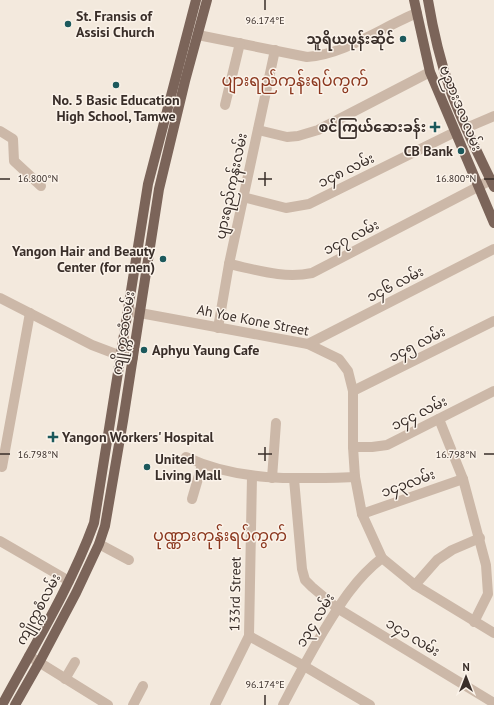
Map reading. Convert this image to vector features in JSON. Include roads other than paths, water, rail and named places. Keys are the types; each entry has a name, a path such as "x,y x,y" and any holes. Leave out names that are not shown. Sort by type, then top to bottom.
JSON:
{"main road":[{"name":"ကျိုက္ကဆံလမ်း","path":"94,523 148,184 196,0"},
{"name":"ကျိုက္ကဆံလမ်း","path":"40,662 76,593 99,544 105,526 159,189 207,0"},
{"name":"ဗညားဒလလမ်း","path":"414,0 430,72 494,223"},
{"name":"ဗညားဒလလမ်း","path":"428,0 440,56 450,90 492,184"},
{"name":"ကျိုက္ကစံလမ်း","path":"2,705 69,581 85,548 94,523"},
{"name":"ကျိုက္ကစံလမ်း","path":"15,705 40,662"}],"street":[{"path":"198,35 307,57 317,56 334,52 417,13"},
{"path":"225,105 240,43"},
{"name":"ပျားရည်ကုန်းလမ်း","path":"218,328 229,264 275,50"},
{"path":"258,130 287,137 298,136 318,130 430,72"},
{"path":"466,128 494,116"},
{"path":"0,131 13,139 14,161 41,186"},
{"name":"၁၄၈ လမ်း","path":"243,197 286,208 309,204 455,132"},
{"name":"၁၄၇ လမ်း","path":"229,264 288,276 299,276 312,273 478,187 492,184"},
{"name":"၁၄၆ လမ်း","path":"308,344 494,248"},
{"path":"0,298 92,345 121,356 133,358"},
{"name":"Ah Yoe Kone Street","path":"128,312 308,344 340,359 348,371 353,391 353,447 355,477 362,514 382,558 415,585 494,633"},
{"path":"2,467 30,313"},
{"name":"၁၄၅ လမ်း","path":"353,391 494,321"},
{"name":"၁၄၄ လမ်း","path":"353,447 387,445 493,394"},
{"path":"439,419 463,479 486,565 488,594 474,622"},
{"path":"272,478 276,423"},
{"path":"186,457 202,464 252,476 294,479 355,477"},
{"path":"192,499 202,464"},
{"name":"133rd Street","path":"215,705 249,636 252,476"},
{"name":"၁၄၁ လမ်း","path":"294,479 302,569 305,580 337,608 494,703"},
{"name":"၁၄၃လမ်း","path":"362,514 463,479"},
{"path":"415,585 437,560 452,550 480,538"},
{"path":"0,541 69,581"},
{"path":"99,544 130,560"},
{"name":"၁၃၄ လမ်း","path":"283,705 337,608 354,584 369,568 382,558"},
{"path":"249,636 304,666 353,701 370,705"},
{"path":"29,656 108,705"},
{"path":"65,679 75,662"},
{"path":"133,705 143,686"}],"place":[{"name":"St. Fransis of Assisi Church","path":"68,24"},
{"name":"သူရိယဖုန်းဆိုင်","path":"403,39"},
{"name":"No. 5 Basic Education High School, Tamwe","path":"116,85"},
{"name":"စင်ကြယ်ဆေးခန်း","path":"435,127"},
{"name":"CB Bank","path":"461,151"},
{"name":"Yangon Hair and Beauty Center (for men)","path":"163,259"},
{"name":"Aphyu Yaung Cafe","path":"144,350"},
{"name":"Yangon Workers' Hospital","path":"53,437"},
{"name":"United Living Mall","path":"147,467"}],"district":[{"name":"ပျားရည်ကုန်းရပ်ကွက်","path":"295,80"},
{"name":"ပုဏ္ဏားကုန်းရပ်ကွက်","path":"220,535"}]}
